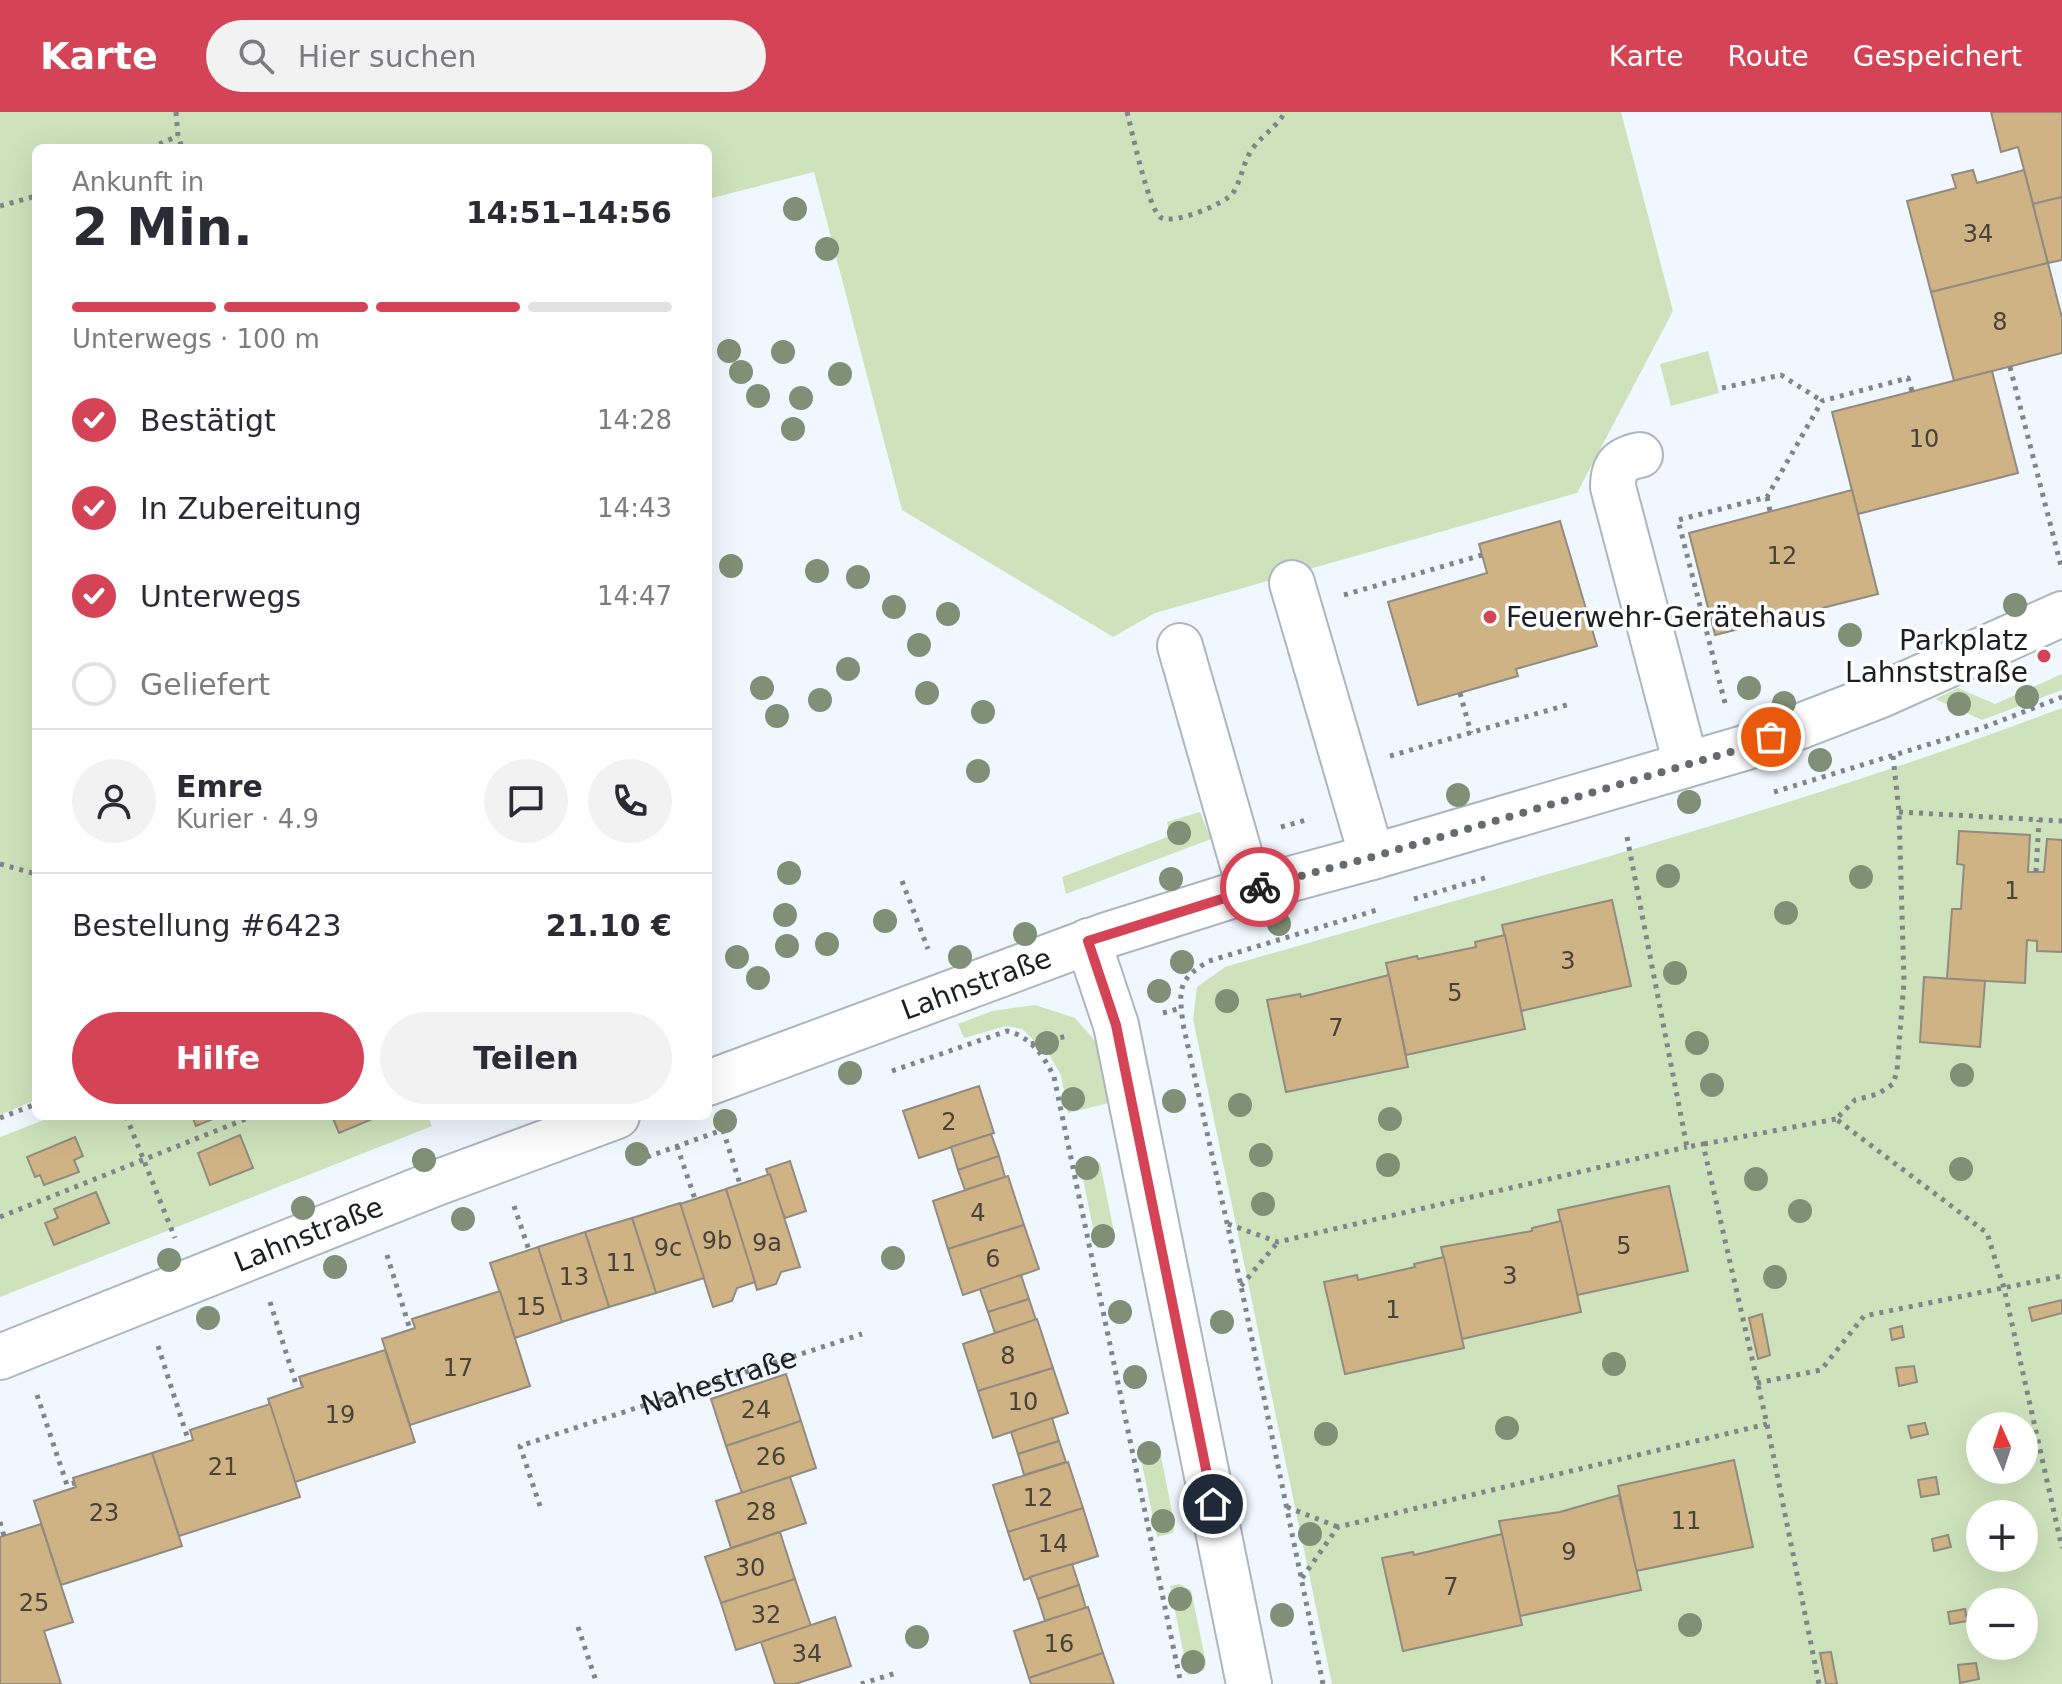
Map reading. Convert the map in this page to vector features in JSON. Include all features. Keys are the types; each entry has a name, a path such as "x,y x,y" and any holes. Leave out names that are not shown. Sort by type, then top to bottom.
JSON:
{"street":[{"path":"1640,455 1619,462 1614,470 1613,487 1686,764"},
{"path":"1296,596 1372,857"},
{"name":"Lahnstraße","path":"712,1082 1088,941 1250,890 1744,748 1881,695 2062,614"},
{"path":"1180,646 1250,890"},
{"path":"1088,941 1116,1025 1249,1684"},
{"name":"Lahnstraße","path":"0,1357 439,1182 606,1120"}],"path":[{"path":"176,112 181,144"},
{"path":"1127,112 1151,201 1158,216 1166,220 1218,204 1233,193 1245,159 1263,135 1279,124 1285,112"},
{"path":"159,144 178,136"},
{"path":"0,206 32,197"},
{"path":"2010,367 2062,571"},
{"path":"1722,388 1781,375 1822,401"},
{"path":"1770,511 1767,497 1822,401 1908,378 1912,391"},
{"path":"1725,705 1678,520 1767,497"},
{"path":"1296,596 1482,555"},
{"path":"1460,693 1471,733"},
{"path":"1347,769 1570,704"},
{"path":"1227,1224 1278,1242 1687,1147 1836,1119 1855,1100 1878,1094 1893,1084 1897,1071 1904,981 1899,812 1893,756"},
{"path":"1899,812 2062,821"},
{"path":"2036,872 2039,820"},
{"path":"1627,837 1687,1147"},
{"path":"0,864 32,873"},
{"path":"902,881 945,995"},
{"path":"1188,973 1181,988 1183,1024 1323,1684"},
{"path":"1007,1031 1021,1034 1046,1060 1054,1077 1181,1684"},
{"path":"0,1118 32,1106"},
{"path":"1836,1119 1987,1233 2004,1288 2062,1548"},
{"path":"128,1120 175,1238"},
{"path":"0,1217 243,1120"},
{"path":"723,1130 740,1184"},
{"path":"1703,1144 1767,1424 1819,1684"},
{"path":"677,1146 695,1199"},
{"path":"514,1206 529,1250"},
{"path":"1241,1286 1278,1242"},
{"path":"387,1255 409,1326 414,1324"},
{"path":"1757,1383 1821,1370 1864,1316 2062,1276"},
{"path":"270,1301 296,1384 301,1383"},
{"name":"Nahestraße","path":"540,1506 520,1446 862,1334"},
{"path":"158,1345 187,1436 191,1435"},
{"path":"37,1393 67,1485 74,1483"},
{"path":"1286,1507 1338,1527 1767,1424"},
{"path":"0,1522 4,1536"},
{"path":"1301,1579 1338,1527"},
{"path":"578,1627 597,1684"},
{"path":"861,1684 899,1672"}],"green space":[{"path":"0,112 1621,112 1673,311 1577,493 1155,613 1113,637 902,510 814,172 712,198 712,144 32,144 32,1102 0,1115"},
{"path":"1708,351 1719,393 1671,406 1660,364"},
{"path":"2062,674 2062,690 1982,720 1935,699 1958,688 1995,704"},
{"path":"2062,708 2062,1684 1332,1684 1193,1019 1197,987 1225,967 1751,814"},
{"path":"1200,812 1211,839 1066,894 1062,877 1170,836 1167,822"},
{"path":"1035,1005 1075,1018 1100,1047 1109,1103 1068,1113 1061,1075 1050,1056 1022,1029 1006,1026 964,1038 958,1024 992,1011"},
{"path":"44,1120 430,1120 432,1126 0,1297 0,1137"},
{"path":"1088,1157 1100,1163 1115,1237 1113,1243 1097,1248 1079,1159"},
{"path":"1148,1447 1160,1452 1175,1526 1173,1533 1157,1537 1139,1449"},
{"path":"1179,1584 1191,1590 1206,1663 1204,1670 1188,1675 1170,1586"}],"building":[{"path":"1991,112 2062,112 2062,197 2033,204 2018,147 2001,152"},
{"path":"1973,170 1977,183 2024,170 2048,263 1931,292 1907,201 1956,188 1952,175"},
{"path":"2062,197 2062,260 2048,263 2033,204"},
{"path":"2048,263 2062,318 2062,353 1954,381 1931,292"},
{"path":"1992,371 2018,473 1858,514 1832,412"},
{"path":"1852,490 1878,594 1715,635 1689,533"},
{"name":"Feuerwehr-Gerätehaus","path":"1560,521 1597,646 1516,669 1518,676 1418,705 1388,602 1487,573 1479,544"},
{"path":"1959,831 2030,835 2028,872 2044,872 2047,839 2062,840 2062,952 2037,951 2037,941 2027,940 2025,983 1947,979 1952,909 1961,909 1964,865 1957,864"},
{"path":"1612,900 1631,986 1521,1011 1502,925"},
{"path":"1505,935 1525,1029 1406,1055 1386,963 1476,947 1475,942"},
{"path":"1389,975 1408,1067 1286,1092 1267,1000 1300,994 1301,997"},
{"path":"1924,977 1985,981 1980,1047 1920,1042"},
{"path":"979,1086 994,1133 919,1158 903,1111"},
{"path":"194,1120 210,1120 196,1126"},
{"path":"334,1120 370,1120 339,1133"},
{"path":"991,1134 999,1156 958,1170 951,1147"},
{"path":"240,1135 253,1168 210,1185 198,1153"},
{"path":"75,1137 83,1156 74,1160 79,1172 44,1185 40,1175 35,1177 27,1157"},
{"path":"999,1156 1005,1177 965,1190 958,1170"},
{"path":"790,1161 806,1211 785,1218 766,1169"},
{"path":"770,1174 800,1267 781,1272 776,1284 757,1290 726,1189"},
{"path":"1008,1176 1024,1225 948,1249 933,1201"},
{"path":"1669,1186 1688,1271 1577,1295 1558,1210"},
{"path":"726,1189 755,1282 737,1288 732,1301 713,1307 680,1204"},
{"path":"96,1192 109,1223 54,1245 45,1223 58,1218 54,1209"},
{"path":"680,1203 704,1278 656,1293 632,1218"},
{"path":"632,1218 656,1293 609,1307 585,1232"},
{"path":"1561,1221 1581,1312 1462,1339 1441,1247 1532,1231 1532,1228"},
{"path":"1024,1225 1039,1269 963,1295 948,1249"},
{"path":"585,1232 609,1307 562,1322 538,1247"},
{"path":"538,1247 562,1322 515,1338 490,1263"},
{"path":"1444,1257 1464,1348 1345,1374 1324,1282 1357,1275 1358,1280"},
{"path":"1021,1275 1029,1299 988,1312 980,1289"},
{"path":"500,1291 530,1386 410,1425 382,1339 415,1328 412,1319"},
{"path":"1029,1299 1036,1320 995,1333 988,1312"},
{"path":"2062,1300 2062,1313 2032,1321 2029,1308"},
{"path":"1762,1314 1770,1355 1758,1359 1749,1318"},
{"path":"1037,1319 1053,1368 978,1391 963,1344"},
{"path":"1902,1326 1904,1337 1892,1340 1890,1329"},
{"path":"385,1350 415,1442 295,1482 268,1399 303,1387 299,1377"},
{"path":"1914,1366 1917,1382 1899,1386 1896,1368"},
{"path":"1053,1368 1068,1413 993,1438 978,1391"},
{"path":"786,1374 801,1421 726,1446 711,1399"},
{"path":"270,1404 300,1497 179,1536 152,1453 193,1440 190,1430"},
{"path":"1052,1418 1059,1441 1018,1454 1011,1432"},
{"path":"801,1421 816,1468 742,1493 726,1446"},
{"path":"1925,1423 1928,1434 1911,1438 1908,1426"},
{"path":"1059,1441 1066,1462 1024,1475 1018,1454"},
{"path":"152,1453 182,1546 61,1585 34,1501 76,1487 73,1478"},
{"path":"1734,1460 1753,1547 1636,1571 1618,1486"},
{"path":"1068,1462 1083,1508 1008,1532 993,1485"},
{"path":"790,1477 806,1523 731,1548 716,1501"},
{"path":"1936,1477 1939,1494 1921,1497 1918,1480"},
{"path":"1619,1495 1641,1590 1520,1616 1499,1521 1560,1512"},
{"path":"1083,1508 1098,1556 1024,1580 1008,1532"},
{"path":"41,1524 73,1622 44,1631 61,1684 0,1684 0,1537"},
{"path":"780,1532 795,1579 721,1603 705,1557"},
{"path":"1502,1534 1522,1625 1403,1651 1382,1558 1413,1552 1414,1555"},
{"path":"1948,1535 1951,1547 1934,1551 1932,1539"},
{"path":"1072,1564 1079,1585 1038,1599 1030,1577"},
{"path":"795,1579 811,1626 736,1650 721,1603"},
{"path":"1079,1585 1086,1608 1045,1621 1038,1599"},
{"path":"1088,1607 1103,1653 1029,1678 1014,1631"},
{"path":"1965,1609 1966,1621 1950,1624 1948,1612"},
{"path":"835,1617 851,1666 795,1684 775,1684 761,1642"},
{"path":"1831,1652 1837,1684 1826,1684 1820,1653"},
{"path":"1103,1653 1114,1684 1031,1684 1029,1678"},
{"path":"1976,1663 1979,1679 1960,1683 1958,1665"}],"way so far":[{"path":"1260,887 1744,748 1771,737"}],"place":[{"name":"Feuerwehr-Gerätehaus","path":"1490,617"},
{"name":"Parkplatz Lahnststraße","path":"2044,656"}],"route":[{"path":"1213,1504 1116,1025 1088,941 1260,887"}]}
